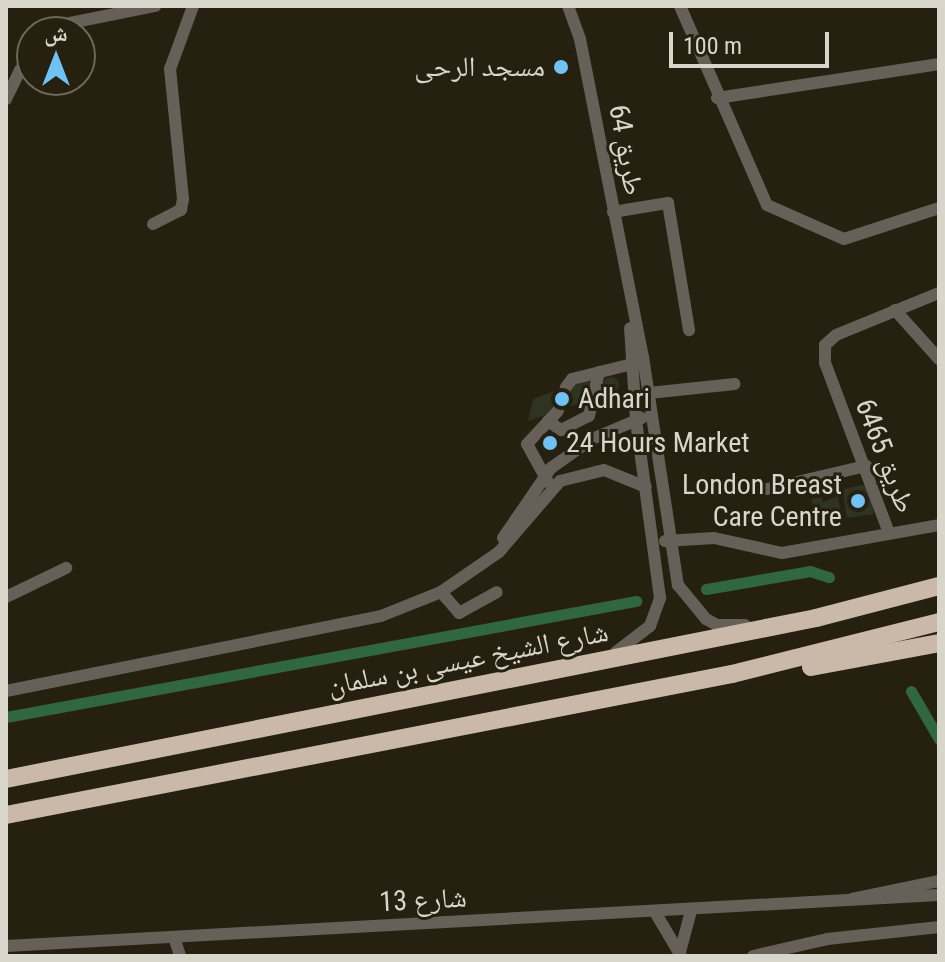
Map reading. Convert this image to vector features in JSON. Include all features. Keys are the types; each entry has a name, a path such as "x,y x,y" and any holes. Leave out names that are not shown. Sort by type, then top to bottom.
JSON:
{"highway":[{"name":"شارع الشيخ عيسى بن سلمان","path":"6,779 816,618 939,586"},
{"path":"6,815 732,674 939,622"},
{"path":"732,674 824,665 939,643"}],"street":[{"path":"96,17 155,6"},
{"path":"153,224 181,210 183,199 170,69 193,6"},
{"name":"طريق 64","path":"568,6 580,39 629,305 649,393 670,540 685,598 717,625 816,618"},
{"path":"680,6 717,98 745,149 763,200 773,209 844,239 939,208"},
{"path":"717,98 939,64"},
{"path":"6,99 16,78"},
{"path":"613,212 668,203 689,330"},
{"path":"939,293 898,314 939,359"},
{"name":"طريق 64","path":"580,665 628,647 650,626 660,598 636,420 629,305"},
{"name":"طريق 6465","path":"654,542 714,538 782,553 889,533 866,466 828,374 825,345 836,335 898,314"},
{"path":"566,387 572,379 632,364"},
{"path":"548,421 561,430 589,416 599,372"},
{"path":"649,393 735,384"},
{"path":"552,487 527,444 558,411"},
{"path":"490,558 544,476 581,446 636,420 653,416"},
{"path":"767,489 866,466"},
{"path":"6,691 381,616 441,592 490,558 508,544 552,487 579,473 604,470 646,487"},
{"path":"889,533 939,525"},
{"path":"6,597 66,568"},
{"path":"441,592 459,613 497,592"},
{"name":"شارع 13","path":"841,902 939,881"},
{"name":"شارع 13","path":"6,946 691,911 939,895"},
{"path":"681,954 691,911"},
{"path":"655,912 681,954"},
{"path":"753,956 939,927"},
{"path":"174,937 180,956"}],"building":[{"name":"Adhari","path":"595,376 591,399 528,421 533,399"},
{"path":"611,377 619,385 611,393 603,385"},
{"name":"24 Hours Market","path":"550,434 557,437 560,444 557,451 550,454 543,451 540,444 543,437"},
{"name":"London Breast Care Centre","path":"868,484 874,514 847,518 842,489"},
{"path":"838,496 842,519 816,524 811,499 822,497 823,502"}],"waterway":[{"path":"706,589 810,571 829,577"},
{"path":"6,717 636,601"},
{"path":"911,691 939,739"}],"tunnel":[{"path":"558,411 566,387"}],"place":[{"name":"مسجد الرحى","path":"561,67"},
{"name":"Adhari","path":"562,399"},
{"name":"24 Hours Market","path":"550,443"},
{"name":"London Breast Care Centre","path":"858,501"}]}
